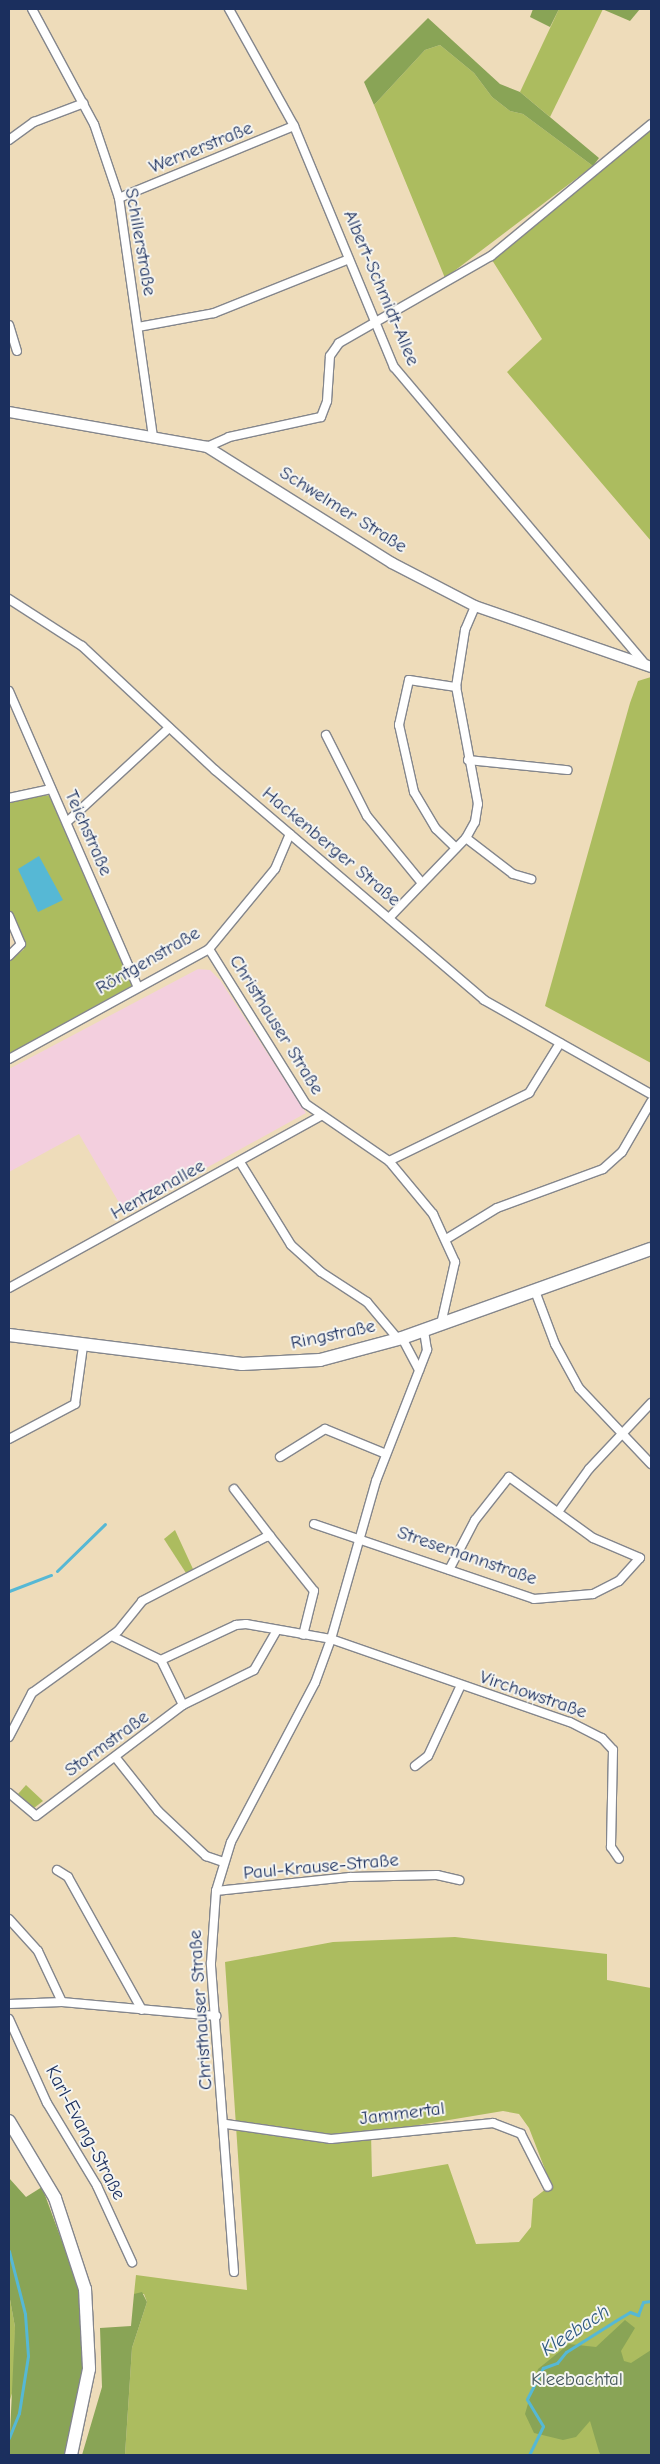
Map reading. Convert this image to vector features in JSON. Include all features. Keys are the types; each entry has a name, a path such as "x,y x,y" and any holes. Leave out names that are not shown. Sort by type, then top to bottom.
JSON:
{"main road":[{"name":"Ringstraße","path":"9,1335 83,1346 242,1364 285,1364 335,1357 400,1339 651,1249"},
{"path":"9,2121 55,2198 85,2289 89,2369 71,2455"}],"street":[{"name":"Schillerstraße","path":"32,9 84,103 119,198 153,438"},
{"name":"Albert-Schmidt-Allee","path":"229,9 294,126 394,367 414,394 649,666"},
{"path":"9,140 34,122 84,103"},
{"path":"207,447 229,437 321,417 327,401 330,356 339,343 491,256 651,124"},
{"name":"Wernerstraße","path":"119,198 294,126"},
{"path":"138,327 214,313 349,259"},
{"path":"9,324 16,351"},
{"name":"Schwelmer Straße","path":"9,412 207,447 392,563 475,606 649,666"},
{"name":"Hackenberger Straße","path":"9,600 82,646 169,728 484,1000 651,1094"},
{"path":"389,918 421,882 466,838 478,810 456,687 465,630 475,606"},
{"path":"456,687 409,680 399,725 414,792 436,829 456,848"},
{"name":"Teichstraße","path":"9,691 138,987"},
{"path":"66,822 169,728"},
{"path":"326,734 367,816 421,882"},
{"path":"468,760 567,770"},
{"path":"9,798 51,789"},
{"name":"Röntgenstraße","path":"9,1059 210,949 275,869 290,834"},
{"path":"466,838 513,874 532,879"},
{"path":"9,916 21,944 9,956"},
{"name":"Christhauser Straße","path":"210,949 306,1104 320,1116 389,1161 414,1187 448,1238 454,1271 441,1324"},
{"path":"389,1161 529,1093 560,1044"},
{"path":"448,1238 497,1208 603,1169 622,1152 651,1102"},
{"name":"Hentzenallee","path":"9,1288 240,1162 320,1116"},
{"path":"240,1162 291,1244 321,1272 367,1302 400,1339 419,1370"},
{"path":"535,1291 570,1372 621,1436 651,1464"},
{"name":"Christhauser Straße","path":"234,2272 226,2124 211,1934 216,1891 223,1862 314,1683 331,1639 360,1536 386,1454 426,1350 424,1330"},
{"path":"9,1439 75,1404 83,1346"},
{"path":"449,1570 475,1520 509,1477 558,1512 651,1403"},
{"path":"280,1457 325,1429 386,1454"},
{"path":"234,1489 314,1591 303,1635"},
{"name":"Stresemannstraße","path":"360,1536 513,1594 563,1600 606,1588 640,1558 593,1538 558,1512"},
{"path":"314,1524 360,1536"},
{"path":"9,1737 32,1693 112,1636 142,1602 270,1536"},
{"path":"161,1660 238,1624 331,1639"},
{"name":"Stormstraße","path":"9,1793 36,1816 116,1758 184,1705 254,1670 277,1630"},
{"path":"112,1636 161,1660 184,1705"},
{"name":"Virchowstraße","path":"331,1639 460,1687 570,1722 610,1744 614,1755 612,1847 618,1859"},
{"path":"415,1766 428,1756 460,1687"},
{"path":"116,1758 158,1810 206,1856 223,1862"},
{"path":"57,1870 68,1877 142,2010"},
{"name":"Paul-Krause-Straße","path":"216,1891 350,1877 437,1875 459,1880"},
{"path":"9,1918 38,1951 62,2002"},
{"path":"9,2004 62,2002 216,2016"},
{"name":"Karl-Evang-Straße","path":"9,2019 47,2103 97,2186 132,2262"},
{"name":"Jammertal","path":"226,2124 330,2138 493,2123 521,2134 548,2187"}],"shaded area":[{"path":"198,969 210,970 220,980 306,1113 125,1213 79,1134 9,1172 9,1069"}],"green space":[{"path":"533,9 559,9 550,27 530,17"},
{"path":"559,9 603,9 550,117 520,92"},
{"path":"602,9 640,9 630,21"},
{"path":"428,18 500,84 520,92 599,158 593,166 523,114 510,111 492,97 474,73 440,45 425,50 374,105 364,82"},
{"path":"440,45 474,73 492,97 510,111 523,114 593,166 445,278 374,105 425,50"},
{"path":"651,127 651,541 507,372 542,339 492,260"},
{"path":"651,677 651,1063 545,1006 630,703 638,681"},
{"path":"50,795 133,985 9,1054 9,962 24,949 9,908 9,800"},
{"path":"175,1530 193,1569 186,1573 164,1539"},
{"path":"26,1785 43,1801 34,1808 18,1794"},
{"path":"455,1937 607,1954 607,1980 651,1988 651,2364 597,2433 600,2455 125,2455 132,2348 147,2302 144,2294 134,2294 136,2275 247,2290 225,1962 333,1942","holes":["503,2111 519,2114 529,2128 551,2185 533,2199 531,2227 519,2242 476,2244 448,2164 372,2177 371,2133"]},
{"path":"9,2178 26,2197 42,2187 80,2290 83,2368 65,2455 9,2455 15,2327 9,2294"},
{"path":"142,2292 147,2302 132,2348 125,2455 82,2455 102,2387 100,2328 131,2326 134,2294"},
{"path":"9,2294 15,2327 14,2387 9,2403"},
{"name":"Kleebachtal","path":"625,2320 635,2328 621,2351 624,2361 631,2363 651,2350 651,2455 600,2455 590,2421 576,2437 563,2440 534,2433 525,2414 538,2369 569,2344 596,2347"}],"water":[{"path":"39,856 63,900 38,912 18,869"}],"waterway":[{"path":"57,1571 105,1524"},
{"path":"9,1591 51,1575"},
{"path":"9,2251 25,2314 28,2356 19,2413 9,2438"},
{"name":"Kleebach","path":"529,2455 543,2426 527,2399 543,2368 557,2363 566,2352 630,2312 638,2315 643,2302 651,2301"}]}
